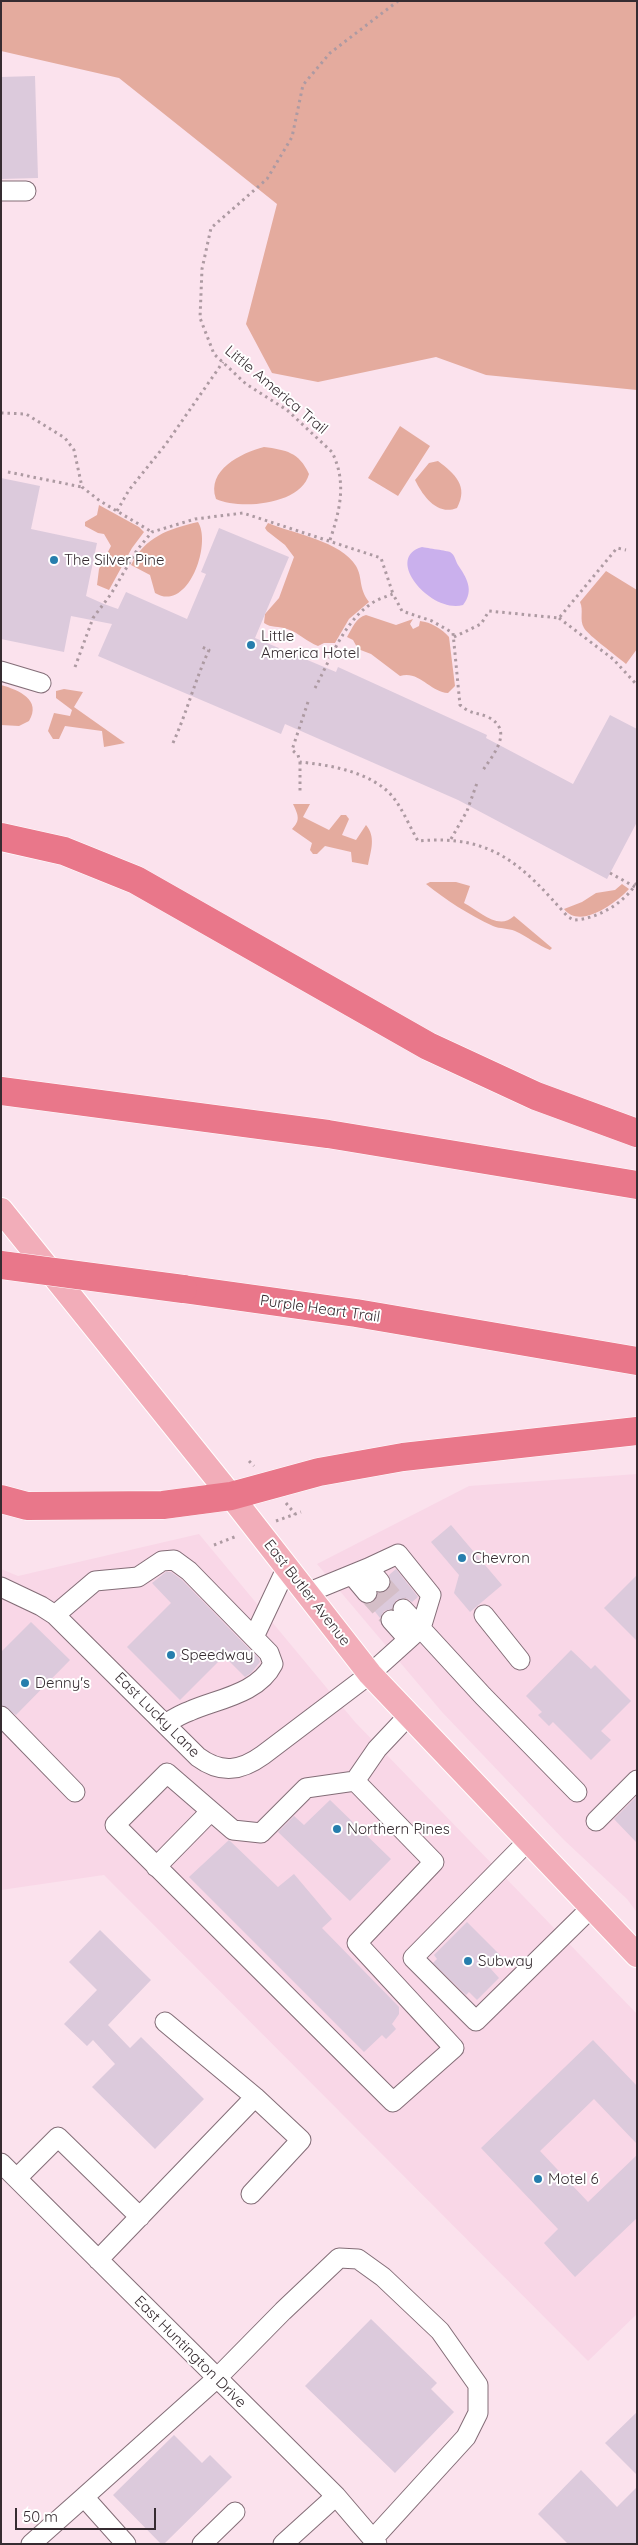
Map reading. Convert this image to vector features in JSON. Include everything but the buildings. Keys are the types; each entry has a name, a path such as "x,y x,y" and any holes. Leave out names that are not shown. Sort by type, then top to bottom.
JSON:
{"highway":[{"path":"1,837 64,851 136,880 428,1046 536,1096 637,1133"},
{"path":"13,1092 328,1134 637,1186"},
{"name":"Purple Heart Trail","path":"1,1265 356,1314 637,1361"},
{"path":"1,1499 27,1506 163,1505 231,1496 319,1472 403,1457 637,1431"}],"main road":[{"name":"East Butler Avenue","path":"1,1210 231,1496 370,1674 637,1955"}],"street":[{"path":"1,191 26,192"},
{"path":"1,671 41,683"},
{"path":"307,1593 367,1579 398,1554 431,1595 414,1633"},
{"path":"55,1615 95,1581 138,1577 162,1561 174,1560 189,1571 270,1653 273,1664 268,1673 232,1698 188,1711 165,1724"},
{"path":"254,1637 287,1567"},
{"name":"East Lucky Lane","path":"1,1587 41,1606 55,1615 210,1766 224,1768 237,1768 252,1763 370,1674 414,1633"},
{"path":"397,1615 483,1696 577,1792"},
{"path":"484,1615 520,1660"},
{"path":"355,1781 434,1862 357,1942 454,2048 393,2102 115,1825 167,1773 233,1830 261,1833 306,1788 355,1781 377,1748 409,1715"},
{"path":"1,1716 75,1792"},
{"path":"596,1821 637,1780"},
{"path":"156,1867 211,1811"},
{"path":"529,1840 413,1958 476,2021 592,1907"},
{"path":"165,2022 255,2097 301,2140 251,2194"},
{"path":"98,2260 255,2097"},
{"path":"17,2178 58,2137 140,2217"},
{"name":"East Huntington Drive","path":"1,2163 336,2496 375,2541"},
{"path":"31,2544 216,2378 339,2258 358,2259 383,2277 440,2331 478,2385 478,2413 466,2437 375,2541"},
{"path":"283,2544 336,2496"},
{"path":"84,2497 126,2544"},
{"path":"202,2544 235,2512"}],"path":[{"name":"Little America Trail","path":"330,540 342,491 338,466 332,452 287,410 246,384 214,354 200,318 202,269 212,228 267,179 292,138 303,84 330,53 398,1"},
{"path":"117,511 130,490 166,444 223,362"},
{"path":"1,412 26,414 65,438 74,450 82,487"},
{"path":"8,472 82,487 152,532"},
{"path":"75,667 84,636 93,618 108,599 136,550 152,532 202,517 243,513 381,558 393,594 402,611 443,627 452,633 454,637 455,675 459,687 460,705 469,713 489,717 500,726 502,733 498,749 483,770"},
{"path":"559,618 617,548 626,550"},
{"path":"315,688 331,657 357,616 369,605 393,594"},
{"path":"454,637 481,624 489,611 559,618 614,659 637,685"},
{"path":"173,743 209,650 202,647"},
{"path":"300,793 300,761 298,755 292,750 308,702"},
{"path":"300,761 342,769 375,783 393,797 418,842 451,840 482,847 517,864 568,917 574,920 607,910 636,888 637,882"},
{"path":"451,840 467,811 476,783"},
{"path":"610,873 636,888"}],"shaded area":[{"path":"1,1 637,1 637,390 486,375 436,357 318,382 272,373 246,324 277,204 119,78 1,51"},
{"path":"400,426 430,446 398,496 368,478"},
{"path":"264,447 291,453 301,461 309,474 304,484 294,493 268,502 240,504 216,499 214,489 216,479 221,471 236,458"},
{"path":"438,461 455,476 461,487 457,508 450,510 437,507 422,492 415,480 429,463"},
{"path":"99,505 139,527 144,532 132,548 109,590 97,585 99,569 111,546 104,534 85,526 85,522 97,515"},
{"path":"198,522 202,532 202,545 194,573 187,585 178,593 167,597 155,593 150,575 131,565 137,555 150,541 167,531"},
{"path":"268,523 328,544 349,557 356,566 363,592 369,602 349,619 335,643 324,643 318,646 291,630 269,626 264,623 265,614 279,598 294,557 285,545 267,531 265,528"},
{"path":"422,547 450,552 453,555 464,574 469,589 467,599 463,605 450,606 438,601 426,594 416,584 409,573 407,562 411,553"},
{"path":"606,571 637,590 637,649 626,664 587,632 582,621 580,602"},
{"path":"366,615 396,625 413,619 410,624 413,629 419,626 420,621 432,624 443,631 449,637 455,686 448,693 442,692 419,678 407,675 400,676 371,654 358,649 353,640 347,637 357,621"},
{"path":"1,685 21,693 31,702 33,707 29,721 19,726 1,725"},
{"path":"64,689 83,692 74,707 125,743 104,747 102,731 65,726 59,739 53,739 48,731 54,713 70,716 72,710 56,698 56,691"},
{"path":"293,804 310,804 303,817 329,830 341,815 346,815 349,819 342,835 356,840 366,825 372,839 368,865 352,862 351,852 325,846 317,854 313,854 310,850 312,843 292,829 298,820"},
{"path":"430,882 456,882 470,886 464,903 495,921 508,920 514,916 552,948 550,950 515,931 496,927 475,917 426,884"},
{"path":"622,884 629,889 616,901 598,912 579,917 571,915 564,909 582,902 596,893 615,890"},
{"path":"637,1474 636,1911 627,1899 564,1840 442,1712 317,1564 469,1486"},
{"path":"199,1534 355,1722 637,2014 637,2314 588,2361 104,1875 1,1890 1,1569 18,1576"}],"tunnel":[{"path":"380,1582 403,1609"},
{"path":"367,1593 391,1620"}],"place":[{"name":"The Silver Pine","path":"54,560"},
{"name":"Little America Hotel","path":"251,645"},
{"name":"Chevron","path":"462,1558"},
{"name":"Speedway","path":"171,1655"},
{"name":"Denny's","path":"25,1683"},
{"name":"Northern Pines","path":"337,1829"},
{"name":"Subway","path":"468,1961"},
{"name":"Motel 6","path":"538,2179"}]}
